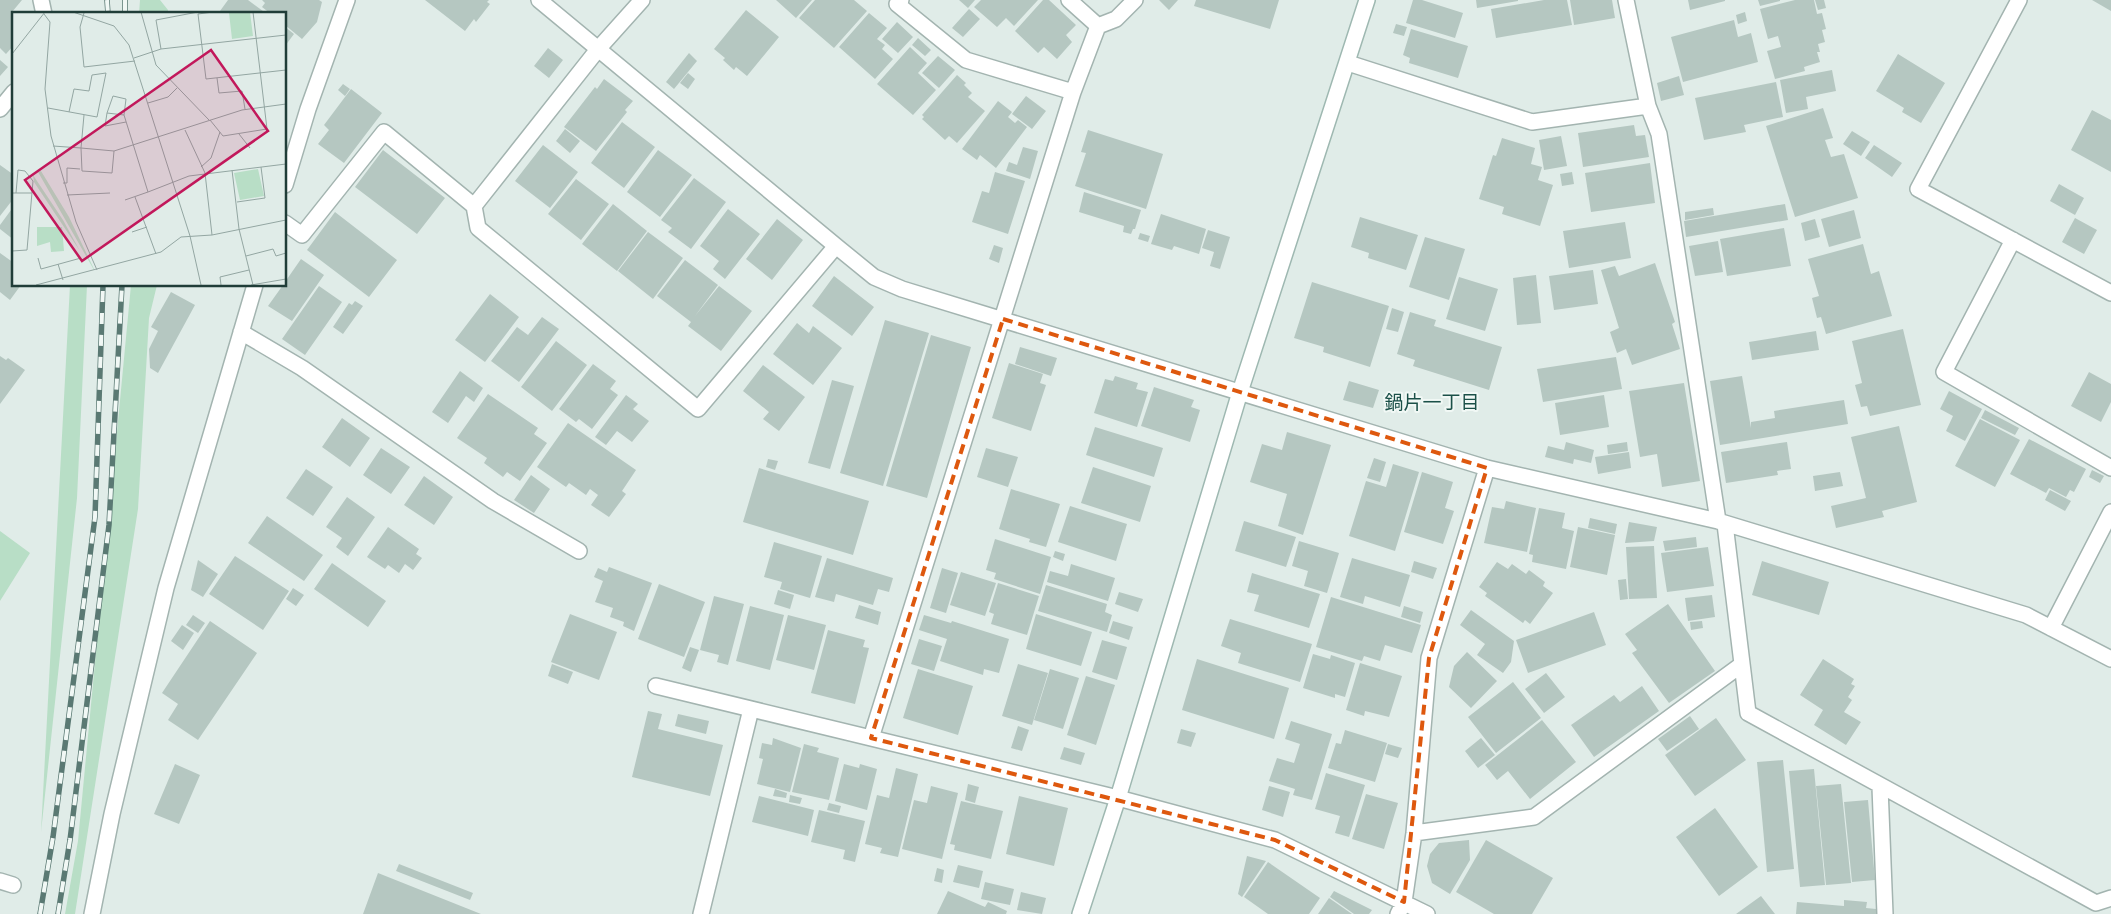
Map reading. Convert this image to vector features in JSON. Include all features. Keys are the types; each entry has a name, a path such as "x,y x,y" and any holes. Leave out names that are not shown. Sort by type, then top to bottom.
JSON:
{"street":[{"path":"286,182 308,110 348,0"},
{"path":"539,0 874,277 902,289 1487,468 1722,523 2026,615 2111,659"},
{"path":"474,206 599,48 642,0"},
{"path":"901,0 896,4 966,60 1073,92"},
{"path":"1070,0 1098,26"},
{"path":"872,738 1073,92 1098,26 1116,19 1136,0"},
{"path":"1080,914 1118,798 1240,392 1367,0"},
{"path":"1626,0 1648,106 1659,134 1722,523 1748,713 1880,787 2096,903 2111,898"},
{"path":"2019,0 1918,189 2111,293"},
{"path":"1348,63 1532,122 1648,106"},
{"path":"0,109 12,94"},
{"path":"286,224 302,235 384,132 474,206 478,228 698,409 836,246"},
{"path":"2013,240 1944,372 2111,468"},
{"path":"92,914 112,814 166,588 255,286"},
{"path":"241,332 302,368 493,501 579,551"},
{"path":"1401,908 1414,833 1429,658 1487,468"},
{"path":"2051,628 2111,512"},
{"path":"1414,833 1534,817 1741,665"},
{"path":"656,686 1118,798 1275,840 1401,908 1427,914"},
{"path":"701,914 750,709"},
{"path":"1880,787 1885,914"}],"highlighted area":[{"path":"1003,319 1487,468 1429,658 1404,902 1275,840 871,738"}],"green space":[{"path":"140,0 160,0 168,10 168,12 139,12"},
{"path":"70,286 87,286 77,498 41,832"},
{"path":"131,286 157,286 149,318 138,509 75,914 65,914 78,841"},
{"path":"0,531 30,553 0,601"}],"building":[{"path":"0,0 22,0 12,12 12,47 6,54 0,48"},
{"path":"228,0 248,0 264,12 221,12"},
{"path":"262,0 319,0 322,2 317,22 302,39 286,26 286,12 268,12 262,7 265,3"},
{"path":"425,0 489,0 487,2 490,4 476,22 474,19 465,31"},
{"path":"776,0 812,0 796,18"},
{"path":"815,0 854,0 867,11 834,48 799,18"},
{"path":"959,0 975,0 968,8"},
{"path":"981,0 1038,0 1014,26 1006,18 997,27 974,7"},
{"path":"1043,0 1049,0 1076,25 1066,35 1072,42 1057,59 1044,47 1038,53 1015,31"},
{"path":"1159,0 1178,0 1169,10"},
{"path":"1196,0 1279,0 1270,29 1194,6"},
{"path":"1413,0 1422,0 1463,13 1455,38 1406,23"},
{"path":"1476,0 1518,0 1518,1 1477,8"},
{"path":"1544,0 1567,0 1572,25 1496,38 1491,9"},
{"path":"1570,0 1612,0 1615,18 1574,25"},
{"path":"1688,0 1725,0 1725,1 1690,10"},
{"path":"1758,0 1780,0 1780,1 1760,6"},
{"path":"1795,0 1814,0 1817,14 1822,13 1826,29 1822,30 1825,42 1818,44 1820,52 1817,52 1820,62 1804,67 1805,71 1775,79 1767,51 1781,47 1778,36 1768,39 1760,9"},
{"path":"1815,0 1824,0 1826,8 1818,10"},
{"path":"2092,0 2111,0 2111,11"},
{"path":"969,9 980,19 963,37 952,28"},
{"path":"746,10 779,37 747,76 736,67 734,70 723,60 725,58 714,49"},
{"path":"1745,12 1747,21 1738,24 1736,15"},
{"path":"869,13 887,28 877,39 885,45 882,49 893,59 875,79 839,47"},
{"path":"1734,20 1738,37 1751,33 1758,62 1683,82 1671,37"},
{"path":"897,22 913,37 898,53 882,39"},
{"path":"1396,24 1407,27 1404,36 1393,33"},
{"path":"286,28 294,34 286,45"},
{"path":"1411,29 1468,46 1458,78 1409,63 1410,58 1403,55"},
{"path":"918,38 931,50 925,56 912,45"},
{"path":"910,47 927,63 918,73 936,90 913,115 877,84"},
{"path":"548,48 563,60 549,78 534,66"},
{"path":"689,53 697,61 674,89 666,82"},
{"path":"1898,54 1945,83 1921,123 1902,112 1904,108 1876,91"},
{"path":"938,56 955,70 939,88 922,73"},
{"path":"0,60 8,67 0,76"},
{"path":"1832,70 1836,91 1806,97 1808,109 1786,113 1780,80"},
{"path":"688,73 695,79 688,89 680,83"},
{"path":"957,75 966,83 964,85 972,93 968,97 985,111 957,143 949,136 945,140 922,119 924,117 922,115"},
{"path":"1679,76 1684,95 1661,101 1657,83"},
{"path":"604,79 633,101 625,110 627,112 596,151 564,127 595,87 597,89"},
{"path":"1776,82 1783,117 1744,125 1746,132 1704,140 1695,98"},
{"path":"343,84 350,89 345,96 338,90"},
{"path":"351,89 382,113 344,163 318,144 329,130 324,125"},
{"path":"1026,96 1046,111 1032,129 1012,114"},
{"path":"998,101 1012,112 1008,117 1015,123 1018,120 1027,127 996,168 980,155 977,160 962,149"},
{"path":"1823,108 1833,138 1825,140 1831,157 1844,154 1858,198 1795,217 1766,126"},
{"path":"2092,110 2111,120 2111,172 2071,150"},
{"path":"622,122 655,147 624,188 591,163"},
{"path":"1634,125 1636,136 1645,135 1649,157 1583,167 1578,133"},
{"path":"565,129 580,141 570,153 556,141"},
{"path":"1088,130 1163,154 1146,209 1075,186 1086,153 1081,152"},
{"path":"1852,131 1870,142 1861,156 1843,144"},
{"path":"1561,136 1567,166 1544,170 1539,140"},
{"path":"1502,138 1535,148 1531,164 1542,167 1538,180 1553,185 1540,226 1502,214 1504,207 1479,199 1493,155 1496,156"},
{"path":"543,145 578,172 550,208 515,181"},
{"path":"1874,145 1902,163 1892,177 1865,158"},
{"path":"1023,147 1038,151 1030,179 1006,171 1009,162 1017,165"},
{"path":"383,150 445,198 417,234 355,187"},
{"path":"658,150 692,175 660,217 627,192"},
{"path":"1650,163 1655,203 1591,212 1585,173"},
{"path":"0,165 12,174 12,201 0,216"},
{"path":"995,172 1025,181 1008,234 972,222 982,191 989,193"},
{"path":"1572,172 1574,184 1562,186 1560,174"},
{"path":"694,178 726,202 691,249 668,232 672,228 661,220"},
{"path":"576,179 609,204 581,240 548,214"},
{"path":"2059,184 2084,198 2075,215 2050,201"},
{"path":"1084,192 1141,210 1135,229 1133,229 1131,234 1123,232 1124,226 1079,212"},
{"path":"613,204 647,231 617,271 582,244"},
{"path":"1785,204 1788,220 1686,237 1684,221"},
{"path":"1713,208 1714,215 1685,220 1685,212"},
{"path":"12,209 12,238 0,229 0,225"},
{"path":"728,209 760,234 725,279 713,269 719,261 700,246"},
{"path":"1854,210 1861,238 1829,247 1821,219"},
{"path":"335,212 397,260 369,297 307,250"},
{"path":"1161,214 1206,229 1199,254 1174,246 1172,250 1151,244"},
{"path":"1360,217 1418,235 1406,270 1368,258 1369,253 1351,247"},
{"path":"2075,218 2097,230 2084,254 2062,242"},
{"path":"777,219 803,240 772,280 746,259"},
{"path":"1815,219 1820,237 1805,241 1801,223"},
{"path":"1625,222 1631,258 1569,268 1563,231"},
{"path":"1784,228 1791,266 1727,276 1720,239"},
{"path":"1208,230 1230,237 1220,269 1210,266 1214,252 1202,248"},
{"path":"648,232 683,258 653,299 618,271"},
{"path":"1140,233 1150,236 1148,242 1138,239"},
{"path":"1425,237 1465,249 1449,300 1409,287"},
{"path":"1718,241 1723,272 1695,276 1689,246"},
{"path":"1863,244 1871,274 1879,271 1892,316 1826,334 1821,317 1817,318 1812,298 1819,296 1808,259"},
{"path":"994,245 1003,248 999,263 989,259"},
{"path":"0,253 12,262 12,286 20,286 10,300 0,292"},
{"path":"301,259 324,275 292,321 268,306 282,286 286,286 286,281"},
{"path":"685,260 718,285 695,316 719,286 752,311 721,351 688,326 691,322 657,296"},
{"path":"1655,263 1675,322 1672,324 1680,349 1632,365 1626,349 1617,353 1610,332 1619,328 1601,270 1615,266 1619,276"},
{"path":"1593,270 1598,304 1554,310 1549,276"},
{"path":"1536,275 1541,323 1517,325 1513,278"},
{"path":"834,276 874,307 852,336 812,306"},
{"path":"1459,277 1498,289 1485,331 1446,319"},
{"path":"1312,282 1389,306 1370,367 1323,352 1324,347 1294,338"},
{"path":"319,286 342,302 305,355 282,339"},
{"path":"171,292 195,305 158,373 150,368 149,349 158,331 151,327"},
{"path":"490,294 519,317 485,362 455,340"},
{"path":"355,301 363,306 343,334 333,327 349,303 352,305"},
{"path":"1392,308 1404,312 1398,332 1386,329"},
{"path":"1410,312 1436,320 1434,326 1502,347 1489,390 1413,366 1415,360 1397,354"},
{"path":"542,317 559,329 519,382 491,361 517,327 528,335"},
{"path":"885,320 929,333 883,486 840,473"},
{"path":"797,323 809,333 813,326 842,348 813,385 773,354"},
{"path":"1903,329 1921,405 1870,416 1867,406 1861,407 1855,385 1862,383 1852,341"},
{"path":"1816,331 1819,350 1752,360 1749,342"},
{"path":"931,335 971,347 927,498 886,486"},
{"path":"556,341 587,365 552,411 521,387"},
{"path":"1020,347 1057,358 1051,376 1015,364"},
{"path":"0,356 6,360 8,358 25,370 0,404"},
{"path":"1616,357 1622,389 1543,402 1537,369"},
{"path":"1009,363 1043,374 1040,383 1046,385 1031,431 992,418"},
{"path":"593,364 616,381 610,389 618,395 592,429 579,419 576,422 559,409"},
{"path":"763,365 805,397 779,431 763,419 769,412 743,391"},
{"path":"460,371 483,388 474,402 466,396 448,423 432,412"},
{"path":"2089,372 2111,384 2111,402 2101,422 2071,406"},
{"path":"1115,376 1138,383 1136,389 1148,392 1137,427 1094,413 1105,379 1113,381"},
{"path":"1742,376 1751,428 1751,422 1775,418 1774,411 1844,400 1848,424 1720,445 1710,381"},
{"path":"832,380 854,386 830,469 808,463"},
{"path":"1349,381 1379,390 1373,408 1343,400"},
{"path":"1684,383 1700,481 1662,487 1657,454 1640,457 1629,391"},
{"path":"1154,387 1194,400 1191,407 1200,410 1190,442 1141,426"},
{"path":"1949,391 1982,409 1965,441 1946,431 1953,416 1940,409"},
{"path":"488,394 538,428 534,434 547,443 520,481 507,472 503,477 484,463 487,458 457,438"},
{"path":"626,395 638,404 633,409 649,421 632,442 617,431 606,445 595,437"},
{"path":"1604,395 1609,427 1560,435 1555,403"},
{"path":"1985,410 2019,428 2015,435 1981,418"},
{"path":"342,418 370,438 350,467 322,447"},
{"path":"1980,419 2020,440 1995,487 1955,466"},
{"path":"568,423 636,470 622,491 626,494 609,517 591,505 598,495 590,489 586,495 569,483 566,487 537,467"},
{"path":"1899,426 1917,502 1882,511 1884,517 1836,528 1831,506 1866,498 1851,437"},
{"path":"1095,427 1163,448 1154,477 1086,455"},
{"path":"1287,432 1331,445 1303,535 1278,526 1287,494 1250,482 1262,444 1282,450"},
{"path":"2029,439 2086,469 2074,492 2070,490 2066,497 2049,488 2046,493 2010,474"},
{"path":"1566,442 1594,450 1591,463 1574,459 1573,464 1545,457 1548,446 1564,450"},
{"path":"1627,442 1628,451 1608,454 1607,445"},
{"path":"1787,442 1791,469 1777,471 1778,475 1726,483 1721,452"},
{"path":"381,448 410,467 391,494 363,475"},
{"path":"986,448 1018,457 1008,487 977,477"},
{"path":"1629,452 1631,468 1598,474 1595,457"},
{"path":"1374,458 1386,462 1380,482 1367,478"},
{"path":"768,459 778,461 775,470 766,467"},
{"path":"1393,464 1419,472 1395,551 1349,536 1366,481 1386,487"},
{"path":"1093,467 1151,486 1140,522 1081,503"},
{"path":"759,468 869,501 853,555 743,522"},
{"path":"306,469 333,487 313,516 286,498"},
{"path":"2092,470 2104,476 2100,483 2089,477"},
{"path":"1422,472 1453,482 1445,508 1454,511 1443,544 1404,532"},
{"path":"1840,472 1843,486 1815,491 1813,476"},
{"path":"531,475 550,489 534,513 514,500"},
{"path":"424,476 453,497 434,525 404,505"},
{"path":"1011,489 1060,504 1046,547 1029,542 1030,539 999,529"},
{"path":"2050,490 2071,501 2065,511 2045,500"},
{"path":"347,497 375,517 348,556 336,547 342,538 326,527"},
{"path":"1506,501 1536,508 1527,552 1484,543 1492,507 1504,509"},
{"path":"1070,506 1127,524 1116,561 1058,542"},
{"path":"1539,508 1565,513 1562,528 1574,531 1566,569 1532,562 1533,555 1529,554"},
{"path":"267,516 323,555 304,581 248,543"},
{"path":"1590,518 1617,524 1615,534 1588,528"},
{"path":"1244,521 1296,537 1286,567 1235,551"},
{"path":"1629,522 1657,527 1654,541 1625,543"},
{"path":"388,527 419,549 416,554 422,558 413,570 405,564 399,573 388,565 385,569 367,557"},
{"path":"1578,527 1615,535 1607,575 1570,567"},
{"path":"1696,537 1697,547 1665,551 1663,541"},
{"path":"995,539 1051,557 1040,594 994,579 996,573 986,570"},
{"path":"1299,541 1339,553 1327,593 1304,586 1308,571 1292,566"},
{"path":"774,542 822,556 810,598 780,589 782,582 764,577"},
{"path":"1654,546 1657,598 1629,599 1626,547"},
{"path":"1708,547 1714,586 1667,592 1661,553"},
{"path":"1055,551 1065,554 1063,561 1053,557"},
{"path":"235,556 289,591 263,630 209,594"},
{"path":"827,558 893,578 889,592 878,589 873,605 836,594 834,602 815,597"},
{"path":"1352,558 1410,575 1400,607 1365,596 1363,604 1340,597"},
{"path":"198,560 218,574 203,597 191,590"},
{"path":"1414,561 1437,568 1433,579 1411,572"},
{"path":"1762,561 1829,582 1819,615 1752,595"},
{"path":"1497,562 1508,569 1512,564 1526,574 1529,570 1545,582 1543,586 1553,593 1530,624 1525,620 1523,623 1485,596 1487,593 1479,587"},
{"path":"332,563 386,601 368,627 314,589"},
{"path":"1071,564 1115,578 1108,601 1047,582 1050,571 1068,576"},
{"path":"609,567 652,583 634,631 623,626 624,622 610,617 613,608 595,602 603,581 594,577 598,568 607,572"},
{"path":"942,568 958,573 946,613 930,608"},
{"path":"961,572 996,583 985,616 950,605"},
{"path":"1252,573 1320,594 1309,628 1254,611 1259,595 1247,592"},
{"path":"1626,579 1628,599 1620,600 1618,580"},
{"path":"998,583 1039,596 1027,635 991,624 994,614 989,612"},
{"path":"659,584 705,602 684,657 638,639"},
{"path":"1046,585 1107,604 1105,612 1112,615 1107,632 1038,611"},
{"path":"293,588 304,595 296,606 286,599"},
{"path":"778,590 794,595 790,609 774,604"},
{"path":"1119,592 1143,599 1138,612 1115,604"},
{"path":"1712,595 1715,617 1688,621 1685,598"},
{"path":"714,596 744,604 728,665 717,662 719,655 700,650"},
{"path":"1331,597 1421,625 1412,653 1385,645 1380,661 1364,656 1362,661 1316,647"},
{"path":"1668,604 1715,671 1669,703 1632,653 1637,650 1625,634"},
{"path":"859,605 881,612 878,625 855,618"},
{"path":"750,606 784,615 770,670 736,661"},
{"path":"1404,606 1423,612 1420,623 1401,617"},
{"path":"1471,610 1514,641 1511,662 1503,673 1477,655 1485,644 1460,625"},
{"path":"1594,612 1606,645 1528,673 1516,640"},
{"path":"570,614 617,632 599,680 551,662"},
{"path":"1036,614 1092,632 1081,666 1026,649"},
{"path":"193,615 205,623 198,633 186,625"},
{"path":"788,615 826,625 814,670 776,660"},
{"path":"924,615 951,623 952,621 1009,639 999,673 984,669 983,675 940,661 947,639 919,630"},
{"path":"1230,619 1312,644 1300,682 1238,663 1241,653 1221,646"},
{"path":"210,621 257,653 198,740 168,720 178,704 162,693"},
{"path":"1113,621 1133,627 1129,640 1109,633"},
{"path":"1702,621 1703,628 1691,630 1690,622"},
{"path":"182,625 194,633 183,650 171,641"},
{"path":"828,630 865,640 863,647 869,648 855,704 811,693"},
{"path":"919,639 942,646 934,671 911,664"},
{"path":"1102,640 1127,647 1117,680 1092,672"},
{"path":"690,647 699,650 691,672 682,668"},
{"path":"1467,652 1497,681 1471,708 1449,687 1454,666"},
{"path":"1313,654 1330,659 1331,655 1355,663 1345,697 1335,694 1335,698 1303,688"},
{"path":"1197,659 1289,688 1274,739 1182,710"},
{"path":"1823,659 1854,679 1851,684 1855,686 1848,697 1852,700 1844,712 1861,722 1846,745 1814,725 1823,710 1800,695"},
{"path":"1360,663 1402,676 1389,717 1365,711 1364,716 1346,710"},
{"path":"552,664 573,672 568,684 548,676"},
{"path":"1018,664 1048,673 1032,725 1002,716"},
{"path":"918,669 973,686 958,735 903,718"},
{"path":"1050,669 1079,678 1063,729 1034,720"},
{"path":"1546,673 1565,697 1544,713 1525,689"},
{"path":"1086,676 1115,685 1096,745 1067,735"},
{"path":"1513,682 1541,718 1496,753 1468,717"},
{"path":"1642,686 1659,711 1594,757 1571,725 1614,695 1620,702"},
{"path":"648,711 662,714 658,729 723,745 710,796 632,777"},
{"path":"678,714 709,721 706,734 675,726"},
{"path":"1690,716 1699,729 1667,751 1658,739"},
{"path":"1716,718 1746,760 1695,796 1665,755"},
{"path":"1542,720 1576,762 1530,799 1508,771 1497,780 1485,765"},
{"path":"1291,721 1332,734 1312,800 1293,795 1295,789 1269,781 1277,758 1294,763 1300,744 1285,739"},
{"path":"1018,726 1029,730 1022,751 1011,748"},
{"path":"1181,729 1196,733 1191,747 1177,743"},
{"path":"1345,730 1387,743 1375,782 1328,768 1336,743 1341,744"},
{"path":"773,738 801,748 790,792 757,784 763,759 759,758 762,743 772,745"},
{"path":"1481,738 1495,755 1478,768 1465,751"},
{"path":"804,744 819,748 817,752 839,758 829,800 792,792"},
{"path":"1388,744 1402,748 1398,758 1385,754"},
{"path":"1064,747 1085,753 1081,765 1060,759"},
{"path":"1783,760 1794,869 1767,872 1757,762"},
{"path":"175,764 200,775 179,824 154,814"},
{"path":"844,764 859,768 860,764 877,769 867,810 835,801"},
{"path":"896,768 918,774 898,857 880,853 882,848 865,844 877,795 889,798"},
{"path":"1814,769 1825,885 1800,887 1789,771"},
{"path":"1326,773 1365,785 1349,837 1335,833 1340,816 1315,809"},
{"path":"968,784 979,787 975,803 965,800"},
{"path":"1841,784 1851,883 1826,885 1816,786"},
{"path":"931,786 958,793 942,859 902,849 914,800 927,803"},
{"path":"1269,786 1290,792 1283,817 1262,810"},
{"path":"775,789 787,793 786,798 773,796"},
{"path":"1366,794 1398,803 1384,849 1352,839"},
{"path":"790,795 802,798 800,804 789,802"},
{"path":"759,796 814,810 808,836 752,822"},
{"path":"1019,796 1068,808 1054,866 1006,854"},
{"path":"1868,800 1875,880 1852,882 1844,802"},
{"path":"961,801 1003,811 991,859 954,850 955,845 950,844"},
{"path":"829,803 841,806 839,813 827,810"},
{"path":"1715,808 1758,867 1719,896 1676,837"},
{"path":"819,810 865,821 855,862 843,859 845,850 811,842"},
{"path":"1469,840 1470,860 1450,894 1432,883 1427,866 1430,854 1439,843"},
{"path":"1486,840 1553,878 1532,914 1494,914 1456,892"},
{"path":"1247,856 1266,861 1242,897 1238,894"},
{"path":"1268,862 1320,898 1309,914 1268,914 1244,897"},
{"path":"399,864 473,893 470,900 396,871"},
{"path":"958,865 983,871 979,888 953,882"},
{"path":"937,868 944,870 942,883 934,881"},
{"path":"378,873 481,914 363,914"},
{"path":"985,882 1014,889 1010,905 981,899"},
{"path":"948,891 985,907 988,902 1007,911 1006,914 937,914"},
{"path":"1334,891 1372,910 1369,914 1354,914 1330,897"},
{"path":"1021,892 1046,898 1042,914 1017,910"},
{"path":"1761,896 1775,914 1736,914"},
{"path":"1329,898 1352,914 1318,914"},
{"path":"1844,900 1867,902 1866,908 1876,909 1876,914 1796,914 1797,902 1844,906"}],"railway":[{"path":"107,0 108,12"},
{"path":"125,0 125,12"},
{"path":"40,914 53,837 95,517 103,286"},
{"path":"58,914 70,840 109,525 122,286"}],"district":[{"name":"鍋片一丁目","path":"1432,403"}]}
